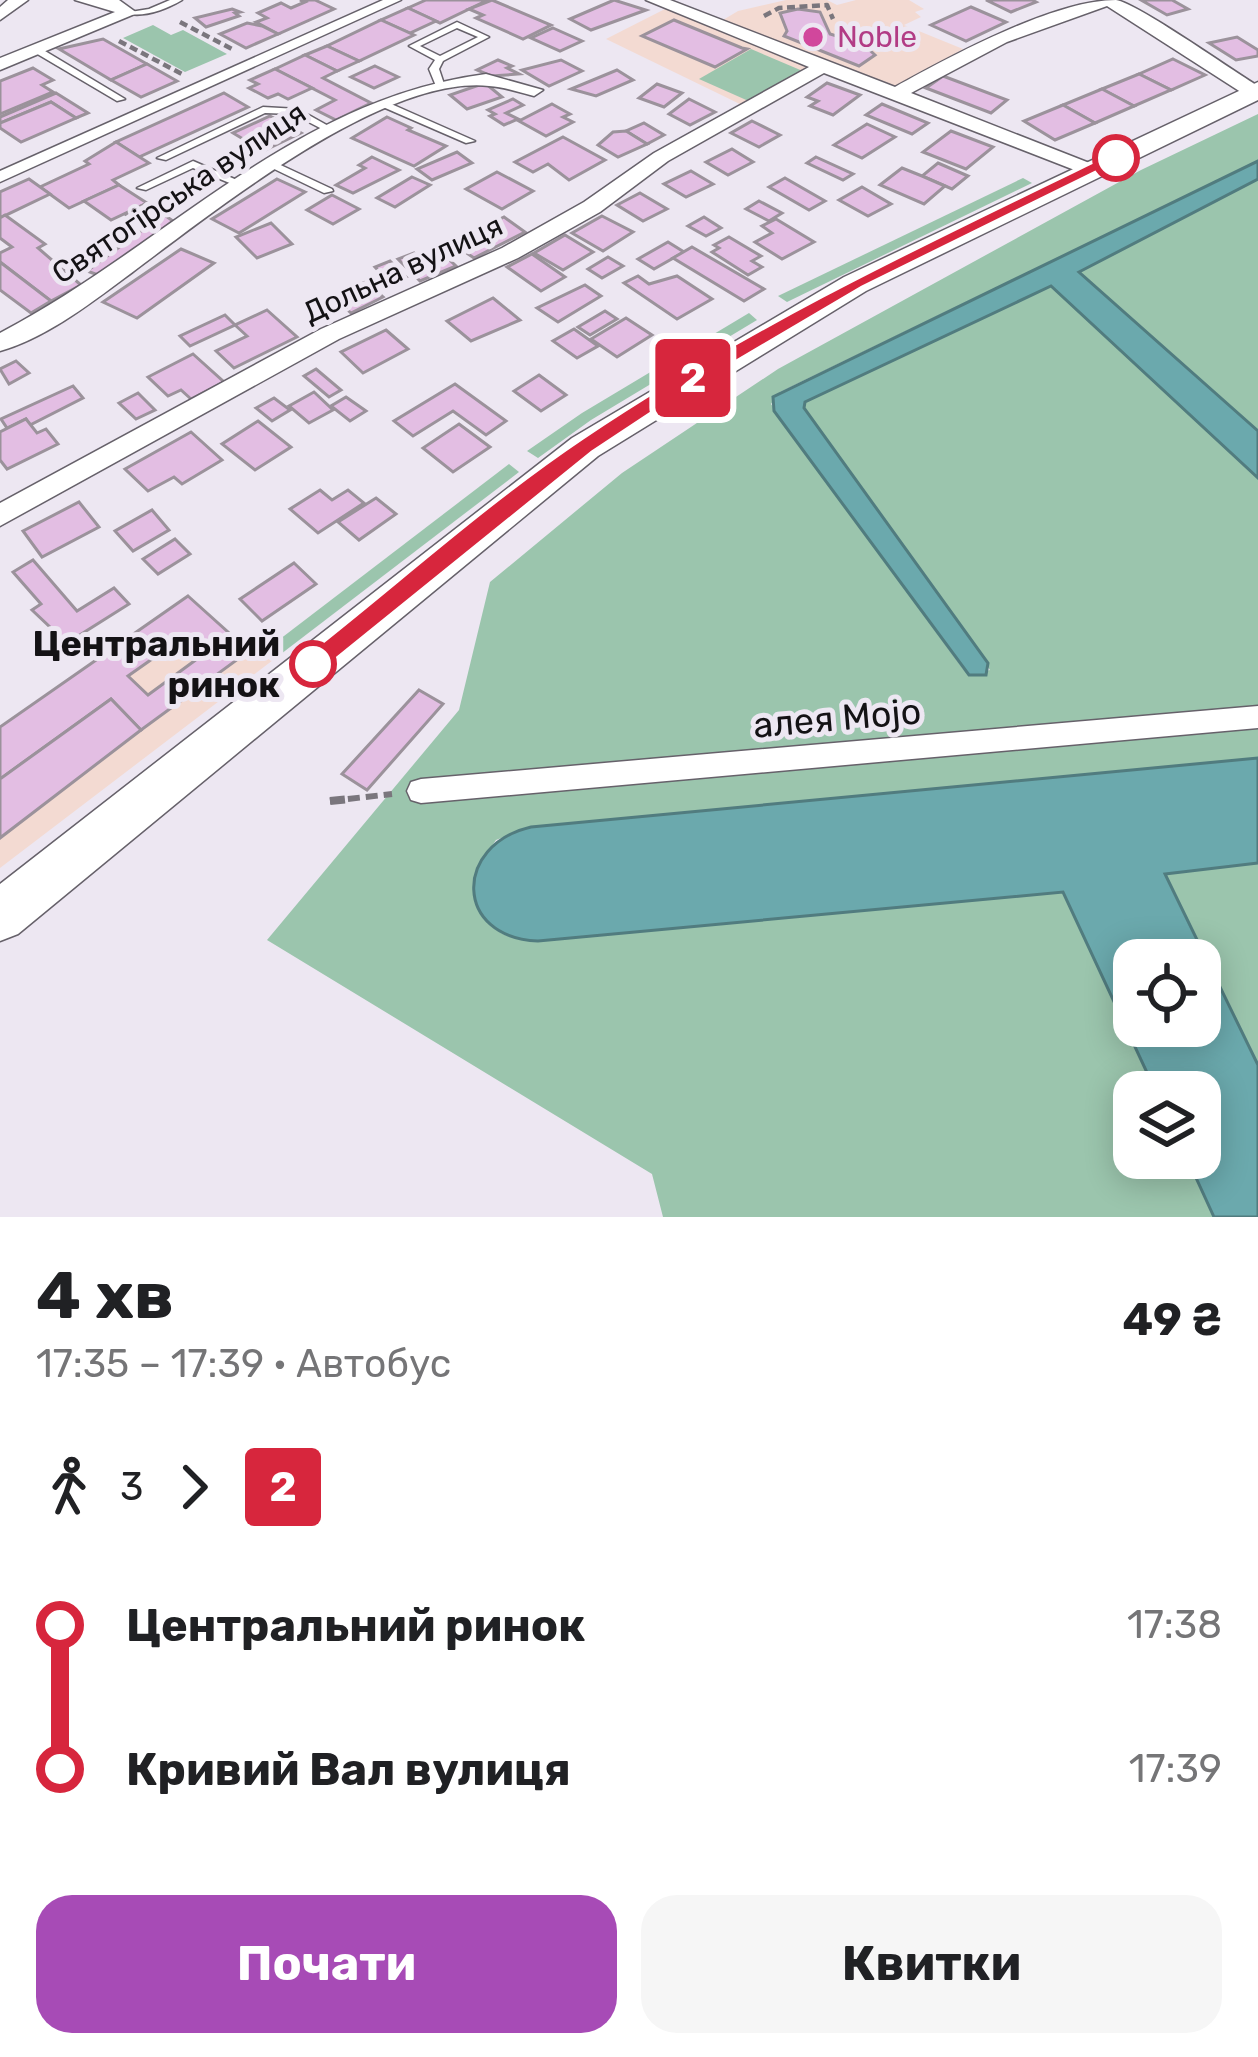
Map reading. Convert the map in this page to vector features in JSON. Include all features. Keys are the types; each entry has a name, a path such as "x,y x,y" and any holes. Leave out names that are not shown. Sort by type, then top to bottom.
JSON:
{"main road":[{"path":"0,916 585,447 855,284 1256,91"}],"street":[{"path":"0,15 19,0"},
{"path":"84,0 110,2 128,13"},
{"path":"0,177 394,0"},
{"path":"655,0 1090,170"},
{"path":"898,93 968,51 1029,24 1109,0 1256,91"},
{"path":"0,64 128,13"},
{"name":"Дольна вулиця","path":"0,516 330,334 510,253 592,207 661,157 824,65"},
{"name":"Святогірська вулиця","path":"0,343 108,279 327,128 439,84 484,78 518,82 534,90"},
{"name":"алея Mojo","path":"421,790 1258,717"}],"lane":[{"path":"128,13 150,11 178,0"},
{"path":"439,84 434,69 440,58 484,37 457,25 413,46 440,58"},
{"path":"38,50 120,99"},
{"path":"386,105 470,141"},
{"path":"161,158 263,110 295,111 327,128"},
{"path":"142,188 193,164 241,184"},
{"path":"272,164 328,191"}],"path":[{"path":"763,17 779,8 827,5 833,19"},
{"path":"170,17 256,62"},
{"path":"95,28 204,85"},
{"path":"330,801 421,790"}],"shaded area":[{"path":"786,0 827,0 837,5 856,0 909,0 924,9 915,12 921,17 904,25 963,49 898,87 723,20 738,11"},
{"path":"665,9 813,66 746,107 606,39"},
{"path":"188,596 249,650 260,642 277,657 0,868 0,727"}],"green space":[{"path":"153,25 171,35 183,30 227,54 185,72 123,38"},
{"path":"751,49 805,72 753,103 699,79"},
{"path":"1258,114 1258,161 780,392 771,404 963,669 970,675 990,670 803,408 805,402 1051,286 1258,478 1258,758 531,827 496,840 476,870 490,922 506,936 538,941 1063,892 1113,1000 1113,1047 1135,1047 1146,1071 1113,1071 1113,1179 1197,1179 1214,1217 663,1217 652,1174 267,940 459,710 490,582 622,473 778,369 1141,170"},
{"path":"1023,178 1032,183 787,302 778,296"},
{"path":"1258,179 1258,431 1079,272"},
{"path":"749,313 757,320 591,420 538,458 527,451 582,413"},
{"path":"509,464 519,472 277,657 267,649"},
{"path":"1258,863 1258,1065 1221,989 1221,939 1197,939 1165,874"}],"water":[{"path":"1258,161 1258,179 1079,272 1258,431 1258,478 1051,286 805,402 804,408 988,663 986,675 969,675 774,411 773,397"},
{"path":"1258,758 1258,863 1165,874 1197,939 1113,939 1113,1000 1063,892 538,941 510,936 490,924 478,908 474,890 477,870 487,852 505,837 531,827"},
{"path":"1221,989 1258,1065 1258,1217 1214,1217 1197,1179 1221,1179 1221,1071 1146,1071 1135,1047 1221,1047"}],"building":[{"path":"300,0 315,0 334,9 278,34 256,22 267,18 258,13 281,3 291,8 305,2"},
{"path":"426,0 488,0 440,23 408,8"},
{"path":"492,0 551,25 523,39 476,18 483,15 469,9"},
{"path":"614,0 646,10 591,30 570,19"},
{"path":"986,0 1032,0 1036,2 1011,12"},
{"path":"1141,0 1172,0 1188,9 1167,15"},
{"path":"971,7 1006,22 966,41 931,25"},
{"path":"408,8 436,21 410,33 381,20"},
{"path":"232,9 239,16 206,27 195,18"},
{"name":"Noble","path":"820,12 830,34 863,44 875,55 859,66 784,36 787,31 780,13"},
{"path":"381,20 414,35 359,61 327,46"},
{"path":"674,20 747,49 715,67 642,36"},
{"path":"247,23 278,34 246,48 220,34"},
{"path":"553,28 582,41 560,51 531,38"},
{"path":"1237,37 1258,50 1258,56 1236,60 1209,43"},
{"path":"103,39 147,64 111,80 59,49"},
{"path":"327,46 359,61 337,71 305,55"},
{"path":"305,55 337,71 323,78 371,103 336,120 316,110 335,100 275,69"},
{"path":"1173,59 1205,75 1171,90 1139,74"},
{"path":"498,60 519,74 491,76 477,70"},
{"path":"561,60 582,71 549,86 522,70"},
{"path":"147,64 177,81 141,97 111,80"},
{"path":"375,66 398,77 374,88 351,77"},
{"path":"33,68 53,80 42,85 53,92 0,114 0,81"},
{"path":"275,69 312,88 288,99 278,94 268,98 249,88 258,84 250,80"},
{"path":"617,70 633,80 596,96 571,89"},
{"path":"1139,74 1171,90 1134,106 1102,89"},
{"path":"943,76 1007,100 991,113 926,88"},
{"path":"485,83 502,97 467,109 450,95"},
{"path":"827,83 860,95 833,115 810,106 818,101 807,97"},
{"path":"657,84 682,93 664,107 639,98"},
{"path":"1102,89 1134,106 1095,123 1063,105"},
{"path":"56,93 88,113 76,118 51,102 0,123 0,117"},
{"path":"224,93 248,107 139,157 116,142"},
{"path":"513,99 523,105 506,113 518,119 504,125 490,116 495,114 488,110"},
{"path":"689,99 715,112 690,125 669,114"},
{"path":"51,102 76,118 21,142 0,128 0,123"},
{"path":"552,104 570,114 563,117 573,122 546,136 519,121"},
{"path":"882,104 928,123 912,134 866,115"},
{"path":"1063,105 1095,123 1055,140 1024,121"},
{"path":"270,116 301,133 263,151 233,133"},
{"path":"387,117 446,146 414,166 352,138"},
{"path":"752,121 780,135 759,147 731,133"},
{"path":"644,123 664,135 647,144 626,131"},
{"path":"867,124 895,137 862,158 834,145"},
{"path":"626,131 647,144 618,157 598,145 613,132"},
{"path":"951,131 993,147 966,169 923,152"},
{"path":"563,137 605,160 569,180 548,164 533,172 515,162"},
{"path":"116,142 149,163 113,180 119,185 69,208 40,187 89,164 85,161"},
{"path":"732,149 753,162 728,175 706,162"},
{"path":"457,152 472,163 432,180 417,169"},
{"path":"372,157 399,170 353,193 336,185 365,168 359,165"},
{"path":"816,157 853,174 843,180 807,163"},
{"path":"938,163 968,176 952,189 922,176"},
{"path":"902,168 945,186 924,204 880,185"},
{"path":"691,171 713,184 686,197 664,184"},
{"path":"497,172 533,191 502,209 466,189"},
{"path":"412,177 430,185 395,207 377,198"},
{"path":"785,178 825,201 809,210 769,187"},
{"path":"29,179 50,194 0,218 0,192"},
{"path":"277,179 305,192 239,233 212,219"},
{"path":"119,185 147,203 111,220 84,201"},
{"path":"862,187 891,204 868,216 839,200"},
{"path":"640,193 667,209 643,221 617,205"},
{"path":"332,195 359,209 333,224 307,210"},
{"path":"759,201 782,213 769,221 746,209"},
{"path":"147,203 173,221 101,276 87,271 145,228 125,214"},
{"path":"5,215 45,244 38,248 81,285 51,301 0,262 0,253 12,247 0,238 0,218"},
{"path":"602,216 633,232 603,251 572,233"},
{"path":"504,217 525,232 474,258 452,243"},
{"path":"704,217 721,228 706,236 688,226"},
{"path":"776,219 814,242 782,259 755,242 772,233 762,226"},
{"path":"271,223 292,244 257,258 236,237"},
{"path":"565,235 593,252 563,270 534,253"},
{"path":"729,237 761,256 752,261 762,267 748,275 712,252 719,248 714,245"},
{"path":"668,242 684,252 654,269 638,259"},
{"path":"692,247 764,289 744,301 673,258"},
{"path":"181,249 214,263 137,318 103,302"},
{"path":"439,250 456,266 420,281 398,259 414,253 420,258"},
{"path":"532,254 565,277 541,291 507,267"},
{"path":"608,257 623,266 602,278 588,269"},
{"path":"390,261 406,277 390,283 375,267"},
{"path":"0,262 51,301 31,313 0,290"},
{"path":"638,276 649,284 677,276 712,299 677,319 624,283"},
{"path":"372,279 381,286 374,289 383,297 351,313 333,297"},
{"path":"585,285 601,296 558,322 537,308"},
{"path":"493,298 520,320 471,341 447,321"},
{"path":"267,310 297,337 234,368 216,351 247,336 235,325"},
{"path":"605,311 617,319 590,335 578,327"},
{"path":"225,315 235,325 190,346 180,336"},
{"path":"626,318 652,335 617,357 591,339"},
{"path":"574,329 598,346 577,358 553,341"},
{"path":"386,330 408,349 363,373 341,352"},
{"path":"193,354 224,382 191,399 181,390 168,396 148,377"},
{"path":"16,361 29,373 9,384 0,369"},
{"path":"316,369 341,390 329,397 304,376"},
{"path":"539,375 566,395 541,411 514,391"},
{"path":"455,384 506,421 486,435 453,411 413,436 394,421"},
{"path":"73,386 83,398 30,425 26,419 7,428 1,419"},
{"path":"314,392 333,410 309,423 289,406"},
{"path":"138,393 155,410 136,419 119,403"},
{"path":"346,397 366,411 350,421 331,406"},
{"path":"274,398 290,410 272,421 256,408"},
{"path":"26,419 37,433 46,429 58,444 7,469 0,460 0,432"},
{"path":"258,421 291,447 255,470 222,444"},
{"path":"459,424 490,447 453,472 423,448"},
{"path":"191,432 222,460 182,484 174,477 148,491 125,469"},
{"path":"320,490 332,500 348,490 364,503 318,533 290,509"},
{"path":"376,498 396,514 359,540 338,522"},
{"path":"79,502 99,527 42,557 23,531"},
{"path":"152,510 169,530 133,551 115,531"},
{"path":"175,539 190,554 158,574 143,559"},
{"path":"33,560 77,611 114,588 129,604 67,643 32,610 41,604 13,572"},
{"path":"294,563 316,584 262,621 240,599"},
{"path":"188,596 249,651 141,730 111,699 0,779 0,727","holes":["182,638 201,656 148,695 128,676"]},
{"path":"419,690 443,704 367,790 342,774"},
{"path":"111,699 141,730 0,838 0,779"}],"bus line":[{"name":"2","path":"313,664 585,447 664,394 855,284 1116,158"}],"place":[{"name":"Noble","path":"813,37"},
{"name":"Центральний ринок","path":"313,664"}]}
